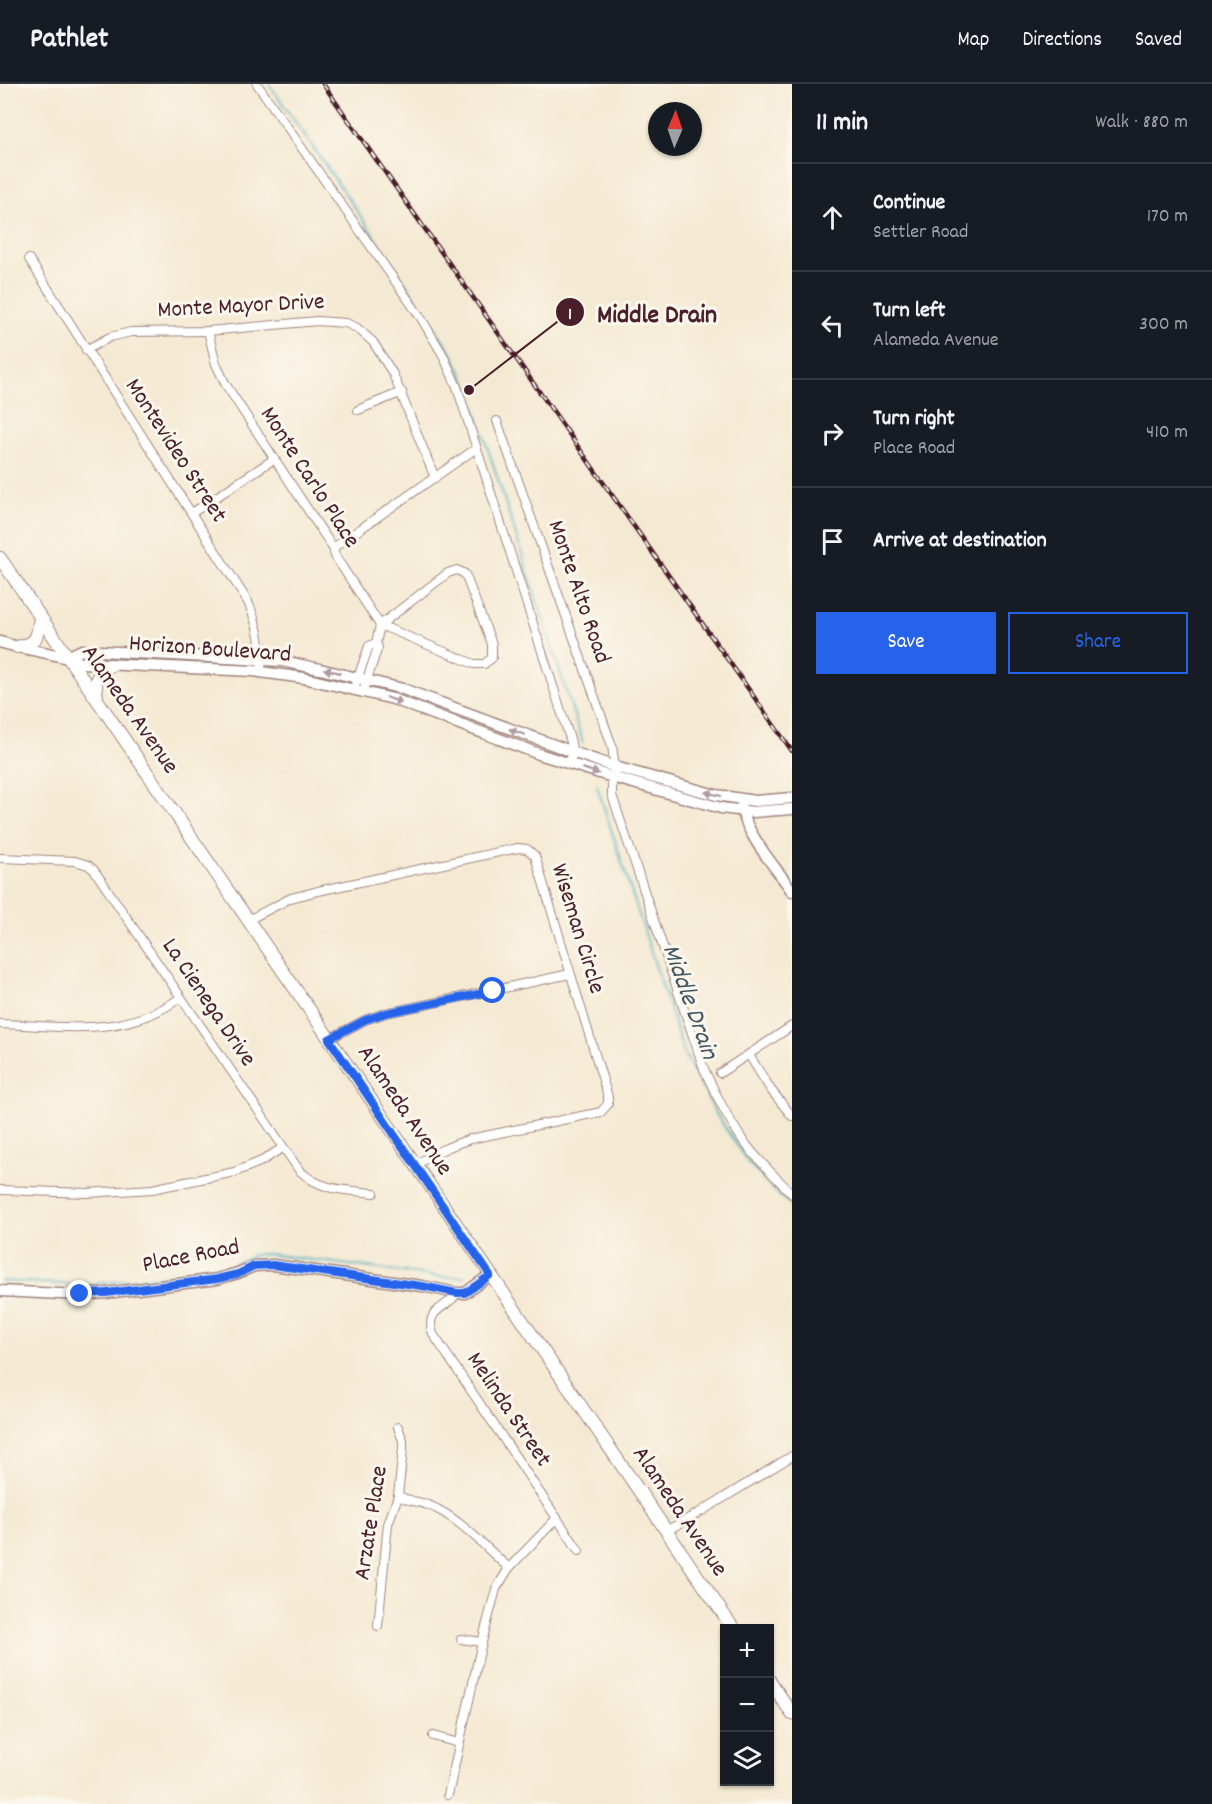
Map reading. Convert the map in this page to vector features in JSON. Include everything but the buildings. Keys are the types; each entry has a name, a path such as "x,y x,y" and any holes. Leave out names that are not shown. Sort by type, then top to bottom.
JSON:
{"main road":[{"name":"Alameda Avenue","path":"0,558 730,1624"},
{"path":"16,647 30,645 35,641 40,617"},
{"path":"0,642 67,657"},
{"name":"Horizon Boulevard","path":"67,657 82,650 262,667 393,699 570,764 739,799 755,801 792,798"},
{"name":"Horizon Boulevard","path":"67,657 82,663 111,665 262,667 282,661 403,689 572,752 613,772 721,808 742,812 792,809"},
{"path":"97,700 96,678 111,665"},
{"path":"739,799 744,820 750,832 792,891"},
{"name":"Place Road","path":"0,1291 106,1293 217,1279 238,1274 254,1266 273,1265 457,1293"},
{"path":"457,1293 465,1293 490,1275"},
{"path":"774,1688 792,1714"}],"street":[{"path":"256,84 421,318 443,355 460,397 571,742 570,764"},
{"name":"Montevideo Street","path":"29,260 248,602 259,628 262,667"},
{"name":"Monte Mayor Drive","path":"86,350 120,333 208,331 317,321 346,323 357,328 373,342 393,374 435,478"},
{"name":"Monte Carlo Place","path":"208,331 219,373 333,548 335,556 380,625"},
{"path":"357,410 402,392"},
{"name":"Monte Alto Road","path":"497,421 612,746 612,795 617,813 704,1069 723,1108 743,1140 763,1165 792,1194"},
{"path":"333,548 471,452"},
{"path":"192,513 274,459"},
{"path":"359,690 362,678 378,647 376,643 380,625 448,573 457,570 465,574 492,644 492,657 484,664 474,664 380,625"},
{"name":"Wiseman Circle","path":"248,920 291,898 522,848 531,852 537,862 608,1096 608,1104 601,1112 470,1139 437,1152 415,1166"},
{"name":"La Cienega Drive","path":"0,858 75,861 88,866 95,872 299,1170 318,1185 374,1193"},
{"path":"329,1039 365,1020 386,1013 570,974"},
{"path":"0,1024 97,1027 117,1025 146,1018 180,998"},
{"path":"720,1074 792,1026"},
{"path":"749,1055 771,1090 792,1116"},
{"path":"0,1190 87,1193 152,1189 235,1172 261,1161 282,1148"},
{"name":"Melinda Street","path":"457,1293 453,1300 435,1312 431,1322 433,1334 579,1551"},
{"name":"Arzate Place","path":"378,1626 388,1524 398,1496 403,1449 398,1427"},
{"path":"666,1531 792,1456"},
{"path":"398,1496 421,1502 453,1518 509,1568"},
{"path":"448,1795 496,1589 509,1568 557,1518"},
{"path":"461,1639 482,1642"},
{"path":"433,1736 459,1743"}],"waterway":[{"name":"Middle Drain","path":"269,84 453,355 469,390 583,743"},
{"name":"Middle Drain","path":"597,786 684,1053 717,1115 748,1162 782,1198 792,1205"},
{"path":"0,1281 83,1285 219,1270 254,1255 267,1254 441,1277 464,1277"}],"railway":[{"path":"323,84 792,751"}],"place":[{"name":"Middle Drain","path":"469,390"}],"route":[{"path":"80,1294 106,1293 217,1279 238,1274 254,1266 273,1265 457,1293 465,1293 481,1282 490,1275 329,1039 365,1020 386,1013 493,991"}]}
